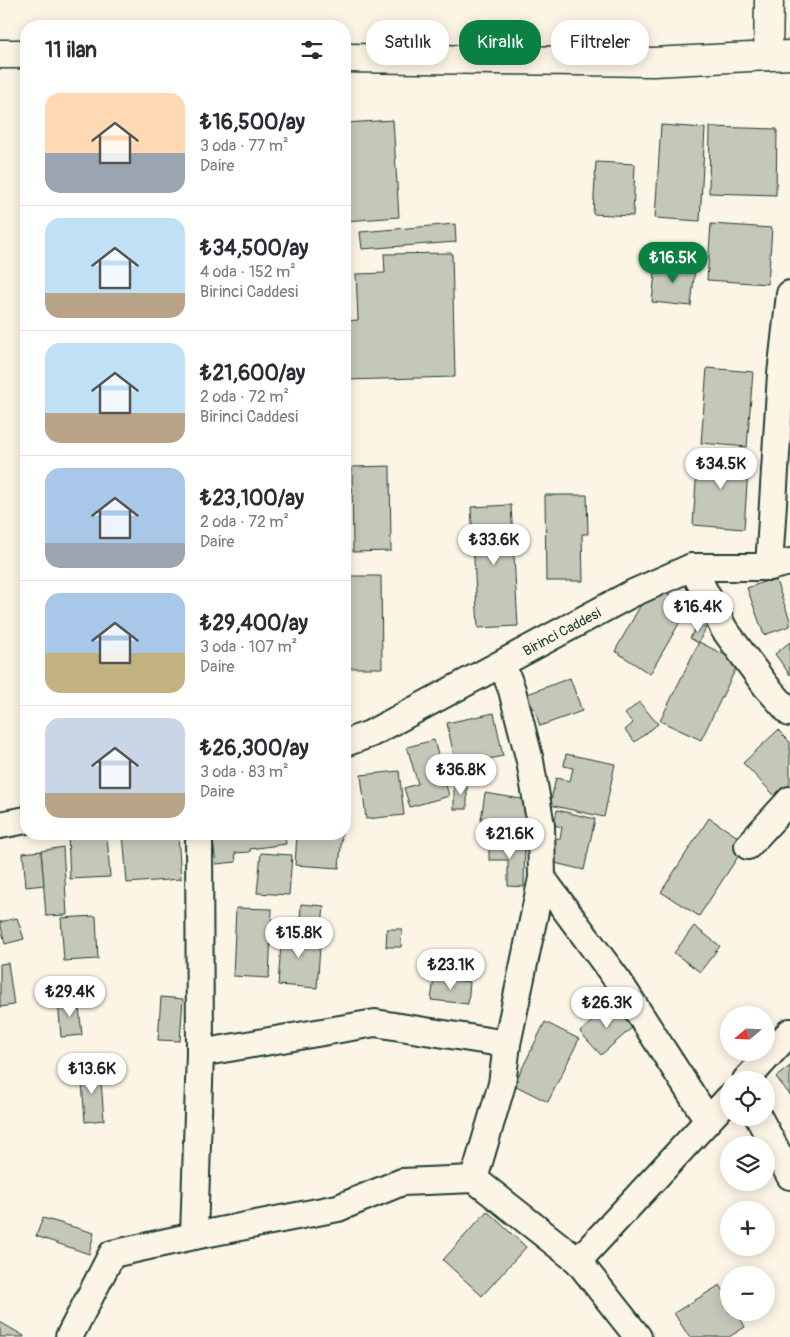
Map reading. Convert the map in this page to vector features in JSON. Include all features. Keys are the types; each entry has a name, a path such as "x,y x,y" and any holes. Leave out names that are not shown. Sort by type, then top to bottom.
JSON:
{"highway":[{"path":"351,58 653,62 779,55 769,0"},
{"path":"0,54 20,54"}],"street":[{"path":"780,564 781,374 790,294"},
{"name":"Birinci Caddesi","path":"351,741 370,734 631,594 692,567 780,564"},
{"path":"692,567 724,629 766,686 790,712"},
{"path":"474,1178 502,1084 507,1044 542,878 541,826 530,761 512,690 502,664"},
{"path":"748,846 790,800"},
{"path":"0,825 20,821"},
{"path":"194,1236 200,1053 199,840"},
{"path":"542,878 619,982 708,1120"},
{"path":"200,1053 375,1023 507,1044"},
{"path":"754,1071 790,1032"},
{"path":"578,1261 720,1107"},
{"path":"763,1126 790,1176"},
{"path":"69,1337 112,1254 338,1208 402,1182 474,1178 578,1261 638,1337"}],"building":[{"path":"393,120 399,217 351,221 351,123"},
{"path":"661,125 705,128 700,221 655,218"},
{"path":"710,127 777,129 776,195 709,193"},
{"path":"596,162 635,164 633,216 593,214"},
{"path":"455,224 456,242 362,249 360,232"},
{"path":"711,224 772,228 768,284 707,280"},
{"path":"452,253 455,377 351,380 351,321 358,320 356,274 385,273 384,254"},
{"path":"656,262 695,267 691,306 652,302"},
{"path":"707,368 753,372 747,447 701,443"},
{"path":"698,452 749,455 744,529 693,525"},
{"path":"390,466 391,551 353,552 352,467"},
{"path":"545,495 587,495 588,534 582,534 583,581 546,581"},
{"path":"511,505 518,626 478,628 471,507"},
{"path":"351,576 381,576 382,668 351,668"},
{"path":"775,578 790,620 790,626 764,635 747,588"},
{"path":"652,585 689,606 650,674 615,651"},
{"path":"698,624 706,628 698,643 690,638"},
{"path":"699,642 739,662 701,740 660,721"},
{"path":"790,642 790,675 775,654"},
{"path":"570,678 582,711 540,726 534,708 530,709 525,695"},
{"path":"639,702 658,724 635,742 625,730 633,723 625,714"},
{"path":"494,713 503,756 456,766 447,723"},
{"path":"778,730 790,742 790,784 776,797 743,763"},
{"path":"434,740 449,796 410,807 404,788 418,784 407,747"},
{"path":"566,754 615,764 604,817 550,805 556,778 570,781 573,768 564,766"},
{"path":"399,771 404,815 366,819 361,775"},
{"path":"454,784 467,784 467,809 454,809"},
{"path":"485,793 534,801 529,834 480,826"},
{"path":"557,810 595,819 584,870 542,860 547,836 560,839 562,827 554,825"},
{"path":"709,818 747,843 699,916 661,892"},
{"path":"68,840 107,840 110,877 70,879"},
{"path":"123,840 178,840 181,879 127,883"},
{"path":"213,840 286,840 286,844 250,849 250,852 235,853 236,862 216,864"},
{"path":"297,840 341,840 339,868 295,865"},
{"path":"489,841 525,842 524,887 508,886 508,860 489,860"},
{"path":"63,847 67,915 46,916 41,851"},
{"path":"41,851 44,885 26,887 23,853"},
{"path":"261,853 292,855 289,895 257,893"},
{"path":"301,904 324,906 322,925 300,923"},
{"path":"236,908 272,909 269,978 233,976"},
{"path":"96,916 98,959 64,961 61,918"},
{"path":"17,918 24,939 5,944 0,922"},
{"path":"694,926 720,946 700,972 674,953"},
{"path":"387,929 402,929 401,947 386,947"},
{"path":"282,930 321,933 317,988 278,985"},
{"path":"8,963 14,1005 0,1007 0,964"},
{"path":"434,978 470,982 468,1004 431,1000"},
{"path":"161,997 183,999 180,1041 158,1040"},
{"path":"78,998 82,1035 61,1037 58,1000"},
{"path":"613,1003 634,1026 601,1055 580,1032"},
{"path":"545,1022 579,1039 548,1102 514,1085"},
{"path":"790,1066 790,1095 776,1077"},
{"path":"100,1068 104,1120 85,1122 81,1069"},
{"path":"487,1211 526,1247 482,1296 443,1260"},
{"path":"43,1218 94,1233 89,1254 36,1236"},
{"path":"720,1285 720,1321 742,1321 745,1327 729,1337 689,1337 674,1313"},
{"path":"0,1322 24,1336 24,1337 0,1337"}]}
